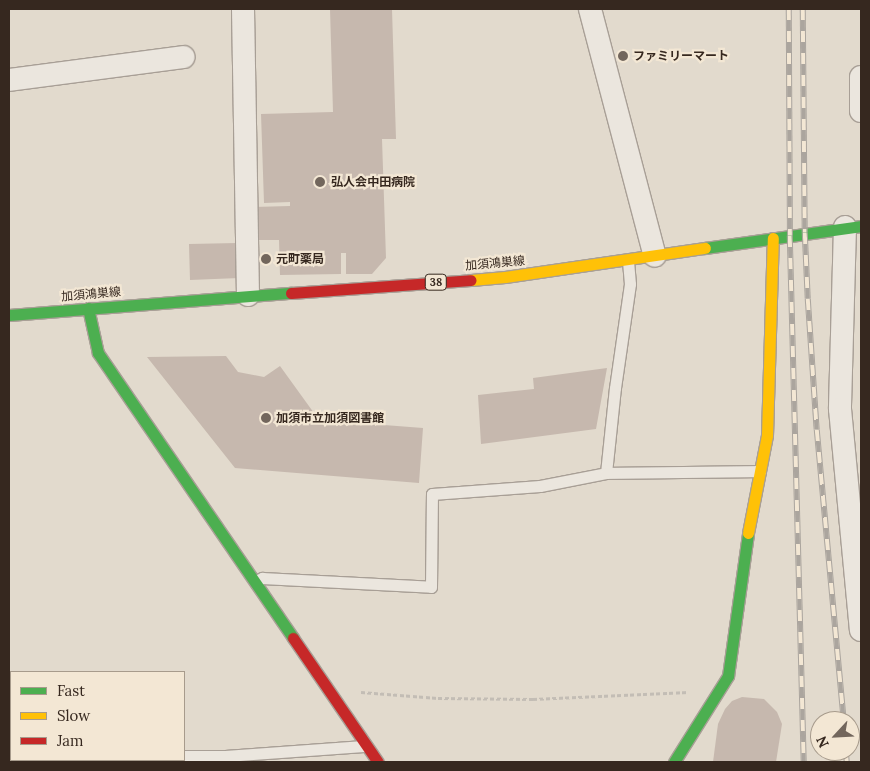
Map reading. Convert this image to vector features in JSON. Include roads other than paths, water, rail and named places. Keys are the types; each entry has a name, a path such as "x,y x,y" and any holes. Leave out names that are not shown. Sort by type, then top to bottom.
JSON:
{"street":[{"path":"243,9 248,295"},
{"path":"590,9 655,256"},
{"path":"9,80 183,56"},
{"path":"861,77 861,111"},
{"path":"853,226 840,409 861,630"},
{"name":"加須鴻巣線","path":"9,315 248,295 505,277 853,226"},
{"path":"674,762 728,676 748,532 768,426 773,238"},
{"path":"88,308 98,353 378,762"}],"lane":[{"path":"606,473 615,388 630,284 628,260"},
{"path":"255,582 262,578 431,587 432,494 540,486 606,473 760,471"},
{"path":"185,756 225,756 367,746"}],"railway":[{"path":"789,9 790,236 804,762"},
{"path":"803,9 805,233 808,299 817,430 843,711"}],"place":[{"name":"ファミリーマート","path":"623,56"},
{"name":"弘人会中田病院","path":"320,182"},
{"name":"元町薬局","path":"266,259"},
{"name":"加須市立加須図書館","path":"266,418"}]}
